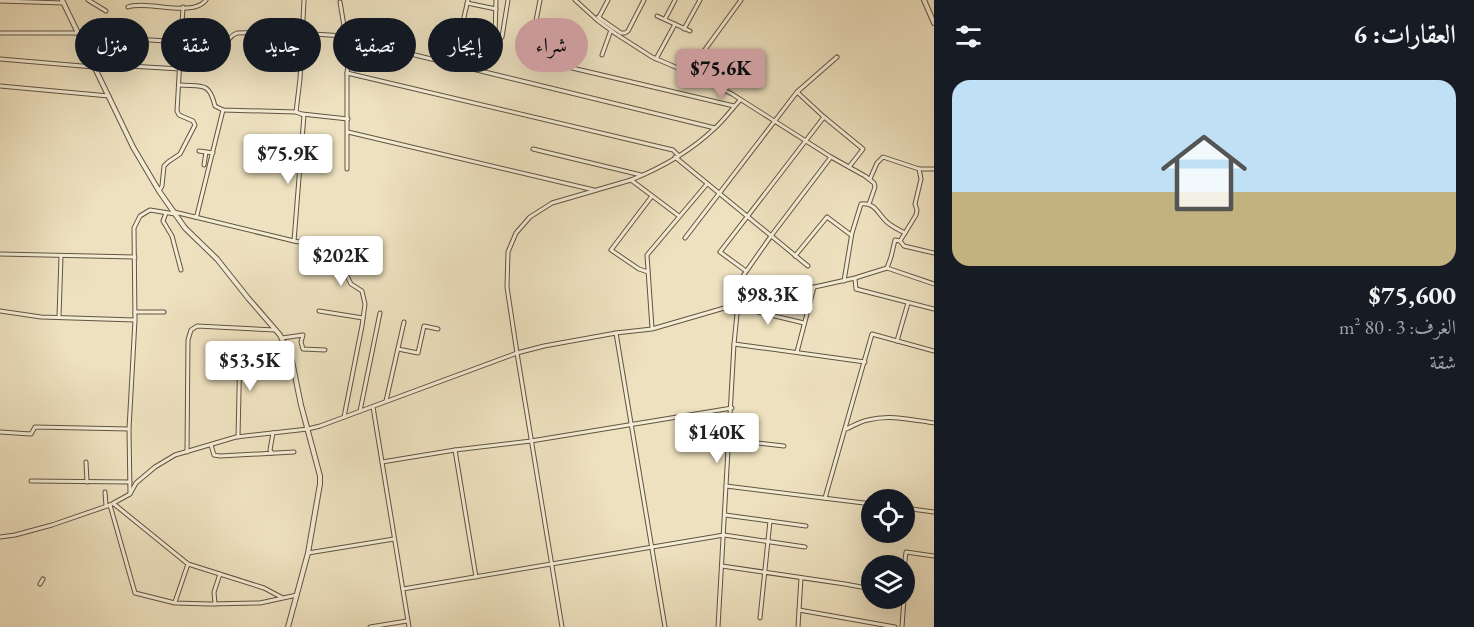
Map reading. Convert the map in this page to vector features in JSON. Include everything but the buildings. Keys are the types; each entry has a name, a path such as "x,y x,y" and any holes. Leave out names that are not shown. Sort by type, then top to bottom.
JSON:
{"street":[{"path":"88,0 106,11"},
{"path":"128,7 139,2 183,7 201,6 206,0"},
{"path":"303,18 304,0"},
{"path":"496,0 495,36 501,38 508,0"},
{"path":"537,18 540,0"},
{"path":"575,0 611,30 656,59 732,94 870,180 875,187 869,204"},
{"path":"598,18 608,0"},
{"path":"598,18 621,33 625,33 644,0"},
{"path":"665,19 675,0"},
{"path":"684,29 700,0"},
{"path":"688,73 741,0"},
{"path":"924,0 934,23"},
{"path":"0,2 63,1 75,28"},
{"path":"340,2 342,18"},
{"path":"464,18 467,2 496,9"},
{"path":"182,18 183,7"},
{"path":"657,16 690,31"},
{"path":"656,59 675,24"},
{"path":"602,55 611,30"},
{"path":"0,33 75,33"},
{"path":"416,55 715,128"},
{"path":"685,238 797,92 837,57"},
{"path":"0,59 75,65"},
{"path":"97,72 133,147 159,191 185,228 217,259 276,330 292,361 320,484 308,553 288,627"},
{"path":"159,191 162,186 164,166 180,154 195,126 194,122 178,113 180,72"},
{"path":"296,112 300,72"},
{"path":"588,72 735,106"},
{"path":"347,169 347,73 673,150 677,157 707,184 808,266"},
{"path":"179,85 205,87 211,93 215,106 223,110 296,112 348,119"},
{"path":"0,86 109,96"},
{"path":"797,92 863,149 849,167"},
{"path":"562,627 507,286 508,252 516,233 530,217 552,202 631,180 677,157 715,128 740,100"},
{"path":"195,217 223,110"},
{"path":"294,241 304,115 302,114"},
{"path":"746,271 720,252 824,117"},
{"path":"348,132 596,190"},
{"path":"533,149 643,175"},
{"path":"199,151 213,153"},
{"path":"204,165 206,152"},
{"path":"727,308 729,296 746,271 831,157"},
{"path":"870,180 883,157 918,169 934,169"},
{"path":"900,241 917,210 915,204 921,179 918,169"},
{"path":"631,180 679,216"},
{"path":"652,329 647,255 707,184"},
{"path":"648,272 639,269 611,250 652,196"},
{"path":"844,281 851,235 861,204 869,204 876,208 886,222 905,233"},
{"path":"130,494 129,429 135,320 134,228 140,216 150,210 174,213 320,246"},
{"path":"166,213 164,221 172,236 181,270"},
{"path":"795,256 827,217 851,235"},
{"path":"887,268 895,240 900,241 904,246 934,253"},
{"path":"0,254 135,257"},
{"path":"59,317 61,255"},
{"path":"339,260 351,284 362,291 365,304 344,417"},
{"path":"0,537 52,525 110,505 130,494 136,483 155,467 175,455 238,437 320,426 517,353 616,333 652,329 727,308 855,279 887,268 934,284"},
{"path":"855,279 856,289 934,309"},
{"path":"796,352 814,287"},
{"path":"897,341 908,303"},
{"path":"738,306 804,323"},
{"path":"718,627 738,306"},
{"path":"0,311 41,317 135,320"},
{"path":"320,311 363,318"},
{"path":"135,312 164,312"},
{"path":"360,411 380,313"},
{"path":"386,401 404,322"},
{"path":"187,452 188,340 191,330 197,326 276,330"},
{"path":"398,349 418,353 424,326 438,329"},
{"path":"616,333 664,627"},
{"path":"825,498 872,334 934,351"},
{"path":"282,338 303,335 303,349 325,350"},
{"path":"734,344 865,362"},
{"path":"238,437 240,346"},
{"path":"373,406 408,627"},
{"path":"382,462 531,441 732,408"},
{"path":"846,429 868,420 884,417 934,423"},
{"path":"0,432 31,434 35,427 129,429"},
{"path":"272,453 270,450 273,433"},
{"path":"730,440 784,446"},
{"path":"211,445 214,455 294,452"},
{"path":"455,450 477,577"},
{"path":"86,462 87,482"},
{"path":"31,481 130,482"},
{"path":"726,486 861,503"},
{"path":"105,492 135,593 175,603 215,604 260,603 297,596"},
{"path":"110,505 188,564 264,588 283,598"},
{"path":"915,509 934,512"},
{"path":"725,515 806,526"},
{"path":"760,618 770,521"},
{"path":"403,589 724,535 805,547"},
{"path":"308,553 394,539"},
{"path":"906,555 906,552 934,556"},
{"path":"175,603 188,564"},
{"path":"722,566 861,587"},
{"path":"215,604 214,592 220,574"},
{"path":"798,627 801,578"},
{"path":"40,584 43,579"},
{"path":"902,627 903,609"},
{"path":"799,610 895,627"},
{"path":"370,627 407,621"}]}
